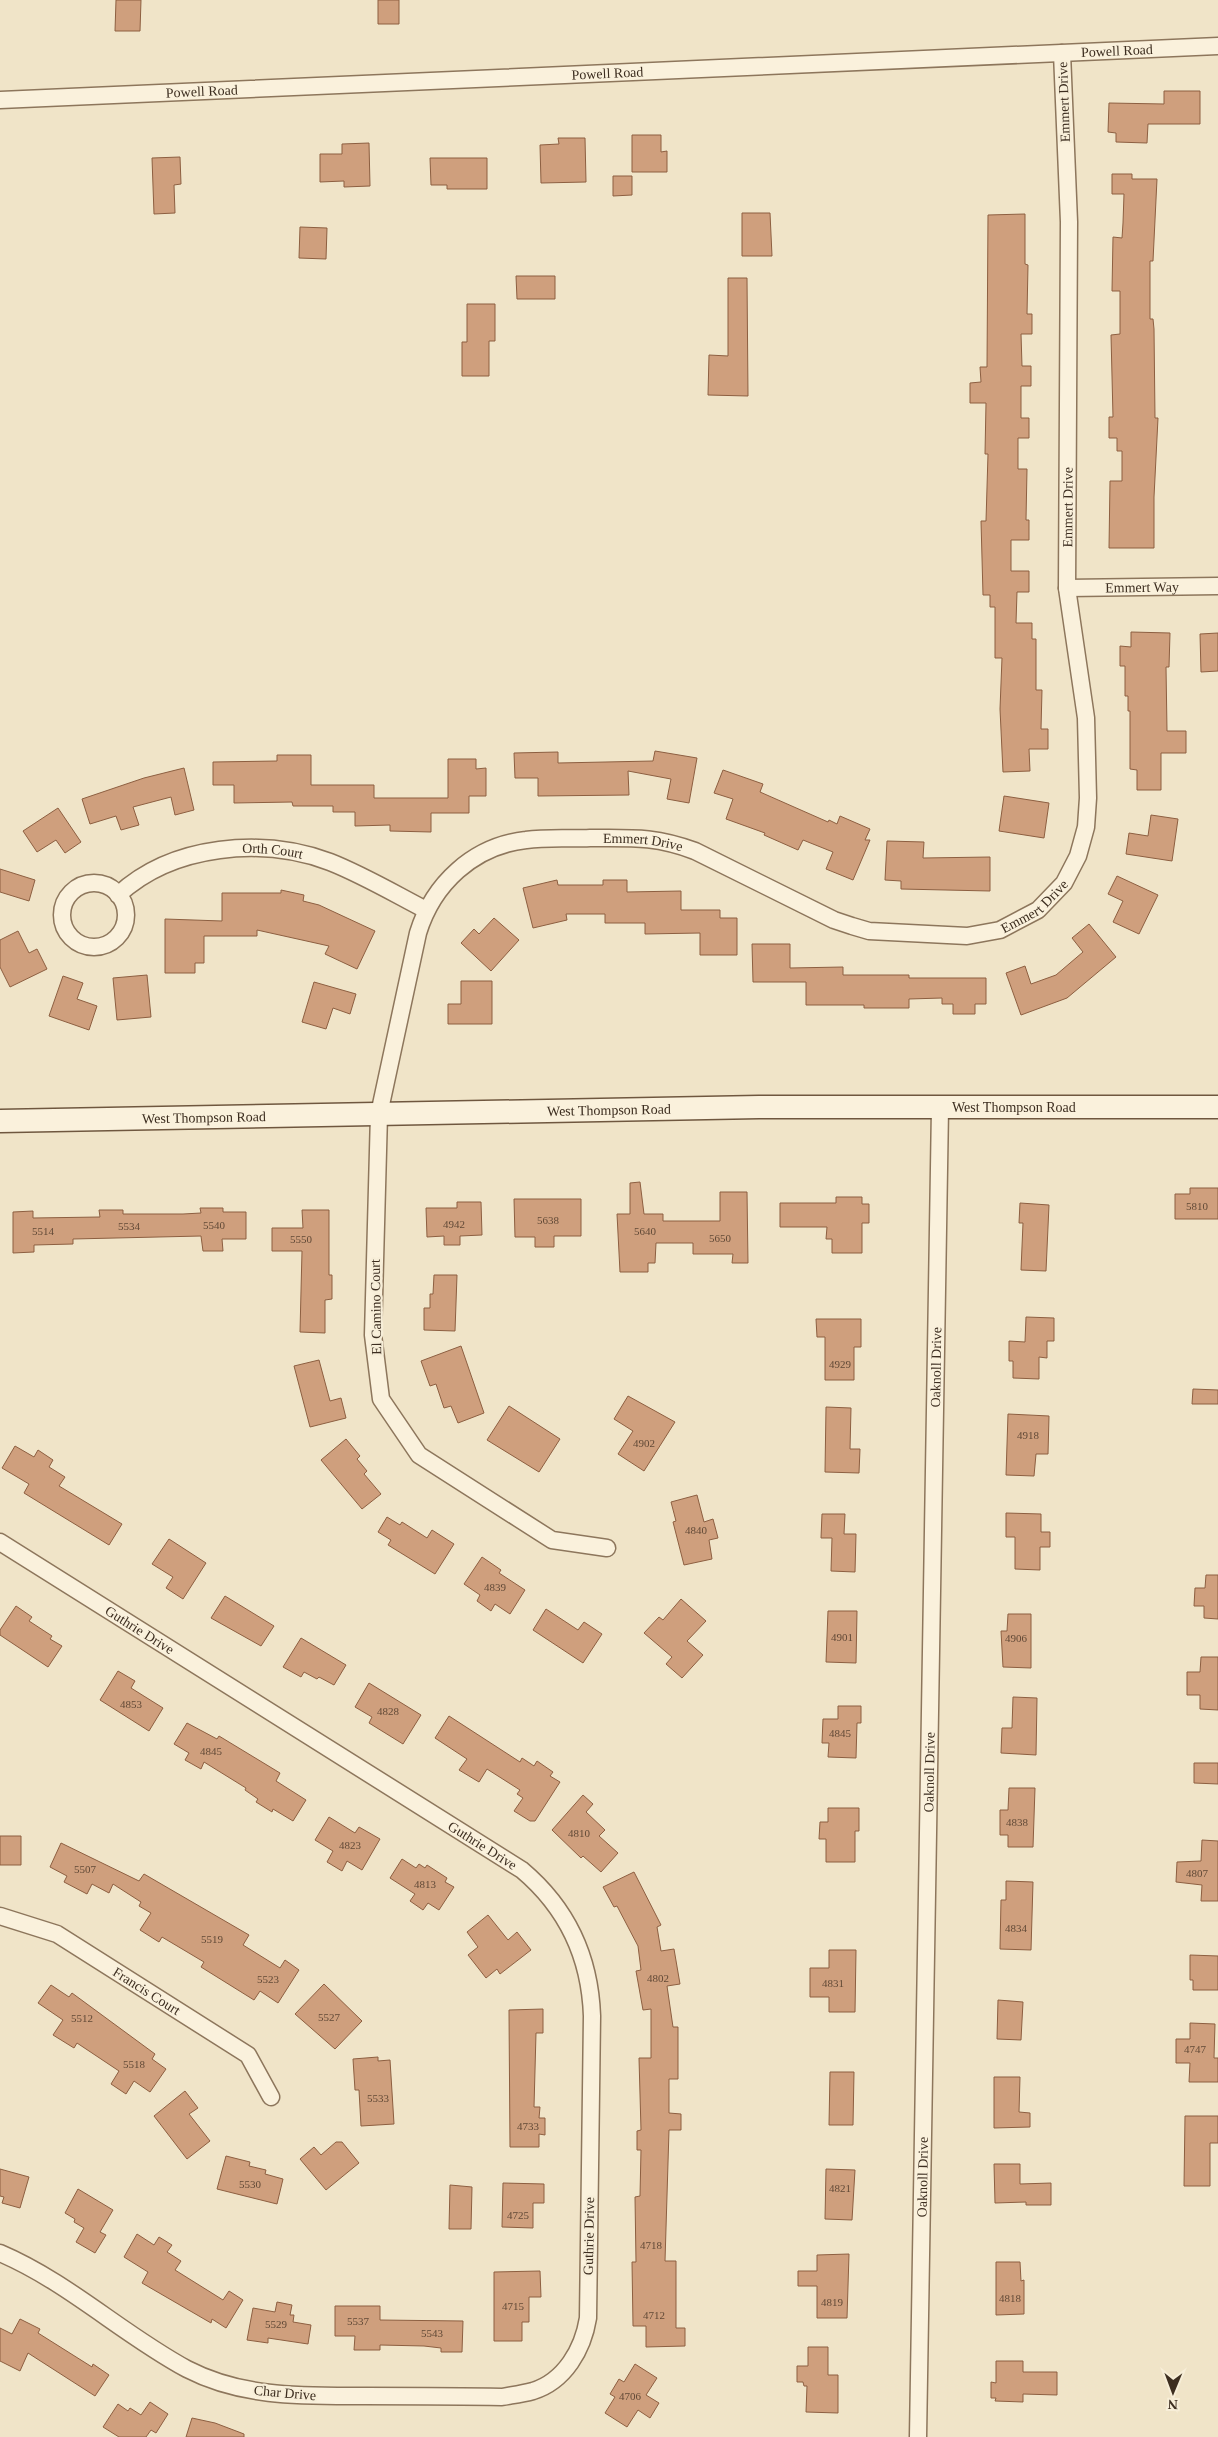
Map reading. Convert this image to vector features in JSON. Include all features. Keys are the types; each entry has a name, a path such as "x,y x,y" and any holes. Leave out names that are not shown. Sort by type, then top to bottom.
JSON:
{"main road":[{"name":"West Thompson Road","path":"0,1121 759,1107 1218,1107"}],"street":[{"name":"Powell Road","path":"0,100 1216,46"},
{"name":"Emmert Drive","path":"379,1114 418,934 426,910 450,877 469,860 496,847 537,839 643,838 663,840 695,851 834,920 869,931 967,936 992,933 1016,924 1044,905 1064,883 1078,856 1087,823 1086,718 1066,588 1068,222 1062,53"},
{"name":"Emmert Way","path":"1066,588 1218,586"},
{"name":"Orth Court","path":"118,895 134,881 164,865 239,848 264,848 306,855 331,863 426,910"},
{"name":"Oaknoll Drive","path":"918,2437 940,1108"},
{"name":"El Camino Court","path":"379,1114 373,1335 381,1399 419,1455 552,1540 607,1548"},
{"name":"Guthrie Drive","path":"0,1542 507,1859 535,1881 563,1915 576,1938 585,1964 590,1989 592,2016 588,2318 583,2341 568,2366"},
{"name":"Francis Court","path":"0,1916 57,1934 248,2056 271,2097"},
{"name":"Char Drive","path":"0,2254 25,2264 62,2286 188,2369 220,2382 262,2393 316,2396 517,2396 538,2389 557,2377 568,2366"}],"building":[{"path":"116,0 141,0 140,31 115,31"},
{"path":"378,0 399,0 399,24 378,24"},
{"path":"1164,91 1200,91 1200,124 1148,124 1147,143 1116,142 1116,133 1108,132 1109,103 1164,104"},
{"path":"632,135 661,135 661,152 667,151 667,172 632,172"},
{"path":"558,138 585,138 586,182 541,183 540,145 559,144"},
{"path":"369,143 370,186 344,187 344,181 320,182 320,154 342,154 342,144"},
{"path":"180,157 181,184 174,185 175,213 154,214 152,158"},
{"path":"430,158 487,158 487,189 447,189 447,185 431,185"},
{"path":"1112,174 1132,174 1132,179 1157,179 1153,261 1150,261 1150,319 1153,319 1154,329 1155,418 1158,418 1154,497 1154,548 1109,548 1110,481 1122,481 1122,451 1117,451 1117,438 1109,438 1109,417 1113,417 1111,335 1120,334 1120,291 1112,291 1113,237 1122,238 1124,194 1112,194"},
{"path":"613,176 632,176 632,195 613,196"},
{"path":"742,213 770,213 772,256 742,256"},
{"path":"1025,214 1025,264 1028,265 1027,314 1032,314 1032,334 1021,334 1022,366 1031,366 1031,386 1021,386 1021,418 1029,418 1029,438 1018,438 1018,469 1027,469 1026,520 1029,520 1029,540 1011,540 1011,571 1029,571 1029,592 1017,592 1016,623 1032,623 1032,639 1036,639 1036,690 1042,690 1041,729 1048,729 1048,749 1029,749 1030,771 1003,772 1000,709 1002,658 995,658 995,607 990,607 990,595 983,595 981,521 986,521 988,454 985,454 986,403 970,403 970,383 981,382 980,367 987,367 988,215"},
{"path":"300,227 327,228 326,259 299,258"},
{"path":"516,276 555,276 555,299 517,299"},
{"path":"728,278 747,278 748,396 708,395 709,355 728,356"},
{"path":"467,304 495,304 495,341 489,341 489,376 462,376 462,342 467,342"},
{"path":"1131,632 1170,633 1169,667 1166,667 1167,731 1186,731 1186,753 1161,753 1161,790 1137,790 1137,770 1130,769 1130,711 1128,711 1128,696 1125,696 1125,666 1120,666 1120,646 1131,647"},
{"path":"1218,633 1218,671 1201,672 1200,634"},
{"path":"655,751 697,758 689,803 667,799 671,779 628,771 629,795 538,796 538,778 515,778 514,753 558,752 558,763 653,761"},
{"path":"277,755 311,755 311,785 374,785 374,798 448,798 448,759 476,759 476,769 486,768 486,796 469,796 469,813 431,813 431,832 390,831 390,825 355,826 355,812 333,812 333,806 293,806 292,802 234,803 234,785 213,785 213,762 277,761"},
{"path":"184,768 194,810 175,815 171,797 133,807 139,825 121,830 116,816 90,824 82,799 144,778"},
{"path":"723,770 763,784 760,792 828,822 829,820 837,824 840,816 870,829 865,840 870,840 853,880 826,869 833,852 803,840 798,850 764,835 765,833 726,819 733,799 714,793"},
{"path":"1004,796 1049,803 1044,838 999,831"},
{"path":"58,808 81,842 65,853 56,840 37,852 23,831"},
{"path":"1151,815 1178,819 1172,861 1126,854 1129,833 1148,836"},
{"path":"887,841 924,842 923,858 990,857 990,891 901,889 901,881 885,880"},
{"path":"0,869 35,880 29,901 0,892"},
{"path":"1117,876 1158,895 1139,934 1113,922 1123,901 1108,894"},
{"path":"557,880 558,885 603,885 603,880 627,880 627,892 681,891 681,910 720,910 720,918 737,918 737,955 700,955 700,933 645,934 645,923 605,923 605,914 566,914 567,920 533,928 523,888"},
{"path":"281,890 304,895 303,901 319,905 375,931 357,969 325,954 329,946 257,930 257,936 204,936 204,963 195,963 195,973 165,973 165,919 222,921 222,893 281,893"},
{"path":"494,918 519,940 491,971 461,943 474,929 479,934"},
{"path":"1089,924 1116,957 1067,998 1021,1015 1006,973 1025,966 1031,984 1056,975 1083,952 1072,938"},
{"path":"18,931 29,953 37,949 47,969 10,987 0,967 0,940"},
{"path":"752,944 790,944 790,968 843,967 843,975 909,975 909,978 986,978 986,1004 975,1004 975,1014 953,1014 953,1004 942,1004 942,998 909,999 909,1008 864,1008 864,1005 806,1005 806,982 753,982"},
{"path":"147,975 151,1017 117,1020 113,978"},
{"path":"63,976 83,983 77,999 97,1006 89,1030 49,1016"},
{"path":"461,981 492,981 492,1024 448,1024 448,1004 461,1004"},
{"path":"314,982 356,994 350,1014 333,1008 326,1029 302,1022"},
{"path":"640,1182 644,1214 663,1214 663,1221 720,1221 720,1192 747,1192 748,1263 732,1263 733,1254 693,1254 693,1243 656,1243 655,1263 648,1263 648,1272 620,1272 617,1214 630,1214 630,1183"},
{"path":"1190,1188 1218,1188 1218,1219 1175,1219 1175,1194 1190,1194"},
{"path":"836,1197 862,1197 862,1204 869,1204 869,1223 862,1223 862,1253 832,1253 832,1239 826,1239 827,1227 780,1227 780,1203 836,1203"},
{"path":"514,1199 581,1199 581,1236 554,1236 554,1247 535,1247 535,1237 515,1237"},
{"path":"457,1202 481,1202 482,1235 460,1236 460,1245 444,1245 444,1236 427,1237 426,1208 457,1208"},
{"path":"1020,1203 1049,1205 1046,1271 1021,1270 1023,1223 1019,1223"},
{"path":"200,1208 223,1208 223,1212 246,1212 246,1239 222,1239 223,1251 203,1251 201,1236 73,1239 73,1244 34,1245 34,1252 13,1253 13,1212 33,1211 33,1218 100,1217 99,1210 123,1210 123,1214 183,1214 201,1213"},
{"path":"302,1210 329,1210 329,1275 332,1275 332,1299 325,1300 325,1333 300,1332 302,1251 272,1251 272,1228 303,1228"},
{"path":"434,1275 457,1275 455,1331 424,1330 424,1308 430,1308 430,1294 433,1294"},
{"path":"1026,1317 1054,1318 1054,1341 1047,1341 1047,1358 1039,1357 1039,1379 1013,1378 1013,1361 1009,1361 1009,1341 1025,1342"},
{"path":"816,1319 861,1319 861,1347 854,1347 854,1380 825,1380 825,1337 817,1337"},
{"path":"461,1346 484,1413 458,1423 451,1406 444,1408 436,1384 430,1386 421,1361"},
{"path":"319,1360 330,1401 341,1398 346,1418 310,1427 294,1366"},
{"path":"1193,1389 1218,1390 1218,1404 1192,1404"},
{"path":"628,1396 675,1422 644,1471 618,1454 633,1431 614,1419"},
{"path":"509,1406 560,1439 539,1472 487,1440"},
{"path":"826,1407 851,1408 850,1449 860,1449 859,1473 825,1472"},
{"path":"1008,1414 1049,1416 1048,1454 1036,1454 1034,1476 1006,1475"},
{"path":"346,1439 360,1456 357,1459 367,1471 364,1474 381,1494 362,1509 321,1460"},
{"path":"15,1446 34,1457 38,1450 53,1460 49,1467 65,1477 59,1486 122,1524 109,1545 24,1493 29,1484 2,1468"},
{"path":"697,1495 704,1522 713,1519 718,1538 709,1540 712,1559 684,1565 673,1522 676,1521 671,1502"},
{"path":"1006,1513 1041,1514 1041,1532 1050,1532 1050,1547 1040,1547 1040,1570 1015,1569 1015,1537 1006,1537"},
{"path":"822,1514 845,1514 844,1534 856,1534 855,1572 831,1571 832,1538 821,1538"},
{"path":"387,1517 400,1525 402,1522 427,1538 432,1530 454,1544 435,1574 388,1545 391,1540 378,1532"},
{"path":"169,1539 206,1563 183,1599 166,1588 173,1577 152,1564"},
{"path":"482,1557 501,1570 499,1573 525,1590 510,1614 495,1604 491,1611 477,1601 480,1595 464,1584"},
{"path":"1206,1575 1218,1575 1218,1619 1204,1618 1204,1606 1194,1606 1195,1588 1205,1588"},
{"path":"225,1596 274,1626 261,1646 211,1618"},
{"path":"681,1599 706,1621 687,1641 703,1655 682,1678 666,1664 672,1657 644,1633 659,1617 663,1620"},
{"path":"16,1606 32,1617 29,1621 52,1636 50,1639 62,1646 48,1667 0,1635 0,1630"},
{"path":"546,1609 578,1630 584,1622 602,1634 583,1663 533,1630"},
{"path":"828,1611 857,1611 856,1663 826,1662"},
{"path":"1008,1614 1031,1614 1031,1668 1003,1667 1001,1631 1007,1631"},
{"path":"301,1638 346,1665 334,1685 304,1672 301,1677 283,1667"},
{"path":"1201,1657 1218,1657 1218,1710 1200,1709 1200,1695 1187,1695 1187,1672 1200,1672"},
{"path":"118,1671 135,1681 131,1688 163,1708 149,1731 100,1700"},
{"path":"369,1683 421,1715 403,1744 369,1723 372,1717 355,1707"},
{"path":"1013,1697 1037,1698 1036,1755 1001,1753 1002,1728 1012,1728"},
{"path":"838,1706 861,1706 861,1723 857,1723 856,1758 828,1757 829,1743 822,1743 823,1719 838,1719"},
{"path":"449,1716 520,1762 522,1758 534,1766 537,1761 553,1772 550,1776 560,1782 535,1821 530,1821 514,1811 523,1798 517,1794 520,1790 487,1769 479,1782 459,1770 467,1759 435,1738"},
{"path":"187,1723 217,1739 219,1736 280,1773 276,1781 306,1800 293,1821 273,1809 272,1812 256,1802 258,1799 245,1790 246,1788 204,1762 201,1769 185,1760 189,1753 174,1744"},
{"path":"1194,1763 1218,1763 1218,1784 1194,1783"},
{"path":"1009,1788 1035,1788 1033,1847 1008,1847 1008,1835 1000,1835 1000,1810 1008,1810"},
{"path":"583,1795 593,1804 586,1812 605,1830 599,1836 618,1853 601,1872 583,1856 581,1858 552,1830"},
{"path":"828,1808 859,1808 859,1831 855,1831 855,1862 826,1862 826,1839 819,1839 820,1822 828,1822"},
{"path":"329,1817 355,1833 359,1827 380,1839 362,1870 347,1861 342,1871 327,1862 333,1851 315,1840"},
{"path":"0,1836 21,1836 21,1865 0,1865"},
{"path":"1202,1840 1218,1841 1218,1901 1201,1901 1202,1885 1176,1882 1177,1862 1201,1861"},
{"path":"61,1843 139,1881 144,1874 249,1935 243,1945 280,1968 285,1960 299,1970 278,2003 260,1991 254,2000 201,1967 204,1962 162,1937 159,1942 140,1930 151,1913 139,1906 141,1902 113,1884 109,1893 92,1884 87,1894 64,1882 67,1876 50,1867"},
{"path":"402,1859 416,1868 419,1864 425,1868 427,1865 447,1878 445,1882 454,1887 439,1910 428,1903 423,1910 410,1901 415,1894 390,1878"},
{"path":"634,1872 661,1925 657,1927 661,1951 674,1949 680,1984 667,1986 673,2027 678,2027 678,2079 669,2079 669,2113 681,2114 681,2130 669,2130 665,2261 676,2261 676,2328 685,2328 685,2346 646,2347 646,2326 633,2326 632,2262 636,2262 635,2197 640,2196 641,2150 637,2150 637,2131 641,2130 639,2058 651,2058 651,2009 643,2010 636,1971 641,1970 638,1946 617,1906 614,1907 603,1887"},
{"path":"1006,1881 1033,1882 1031,1950 1000,1949 1001,1900 1006,1900"},
{"path":"488,1915 508,1940 517,1932 531,1950 500,1974 497,1969 486,1978 468,1955 478,1947 467,1932"},
{"path":"829,1950 856,1950 855,2012 829,2012 829,1997 810,1997 810,1968 829,1968"},
{"path":"1190,1955 1218,1956 1218,1990 1193,1990 1193,1980 1190,1980"},
{"path":"324,1984 362,2021 335,2049 295,2014"},
{"path":"51,1985 69,1997 72,1993 155,2054 152,2059 166,2069 150,2092 134,2081 126,2094 111,2084 119,2071 77,2043 74,2048 53,2035 63,2020 38,2003"},
{"path":"998,2000 1023,2002 1021,2040 997,2039"},
{"path":"543,2009 543,2033 536,2033 534,2107 540,2107 539,2118 545,2118 545,2135 539,2134 539,2147 510,2147 509,2010"},
{"path":"1190,2023 1215,2024 1214,2058 1218,2058 1218,2082 1189,2082 1190,2063 1176,2063 1176,2039 1190,2039"},
{"path":"378,2057 378,2061 390,2060 394,2124 361,2126 359,2090 355,2090 353,2059"},
{"path":"830,2072 854,2072 853,2125 829,2125"},
{"path":"994,2077 1020,2077 1019,2112 1030,2113 1030,2127 994,2128"},
{"path":"185,2091 198,2108 189,2114 210,2141 187,2159 154,2116"},
{"path":"1185,2116 1218,2116 1218,2143 1210,2143 1210,2186 1184,2186"},
{"path":"336,2142 342,2142 359,2163 326,2190 300,2159 314,2147 321,2155"},
{"path":"226,2156 250,2162 249,2166 266,2170 265,2174 283,2179 277,2204 217,2189"},
{"path":"994,2164 1020,2164 1020,2184 1051,2183 1051,2205 1026,2205 1026,2202 995,2203"},
{"path":"0,2169 29,2177 20,2208 2,2203 4,2197 0,2196"},
{"path":"826,2169 855,2170 852,2220 825,2219"},
{"path":"503,2183 544,2184 544,2203 533,2203 533,2228 502,2227"},
{"path":"450,2185 472,2187 471,2229 449,2229"},
{"path":"78,2189 113,2210 100,2232 106,2235 95,2253 76,2242 84,2228 65,2213"},
{"path":"137,2234 154,2245 159,2237 172,2245 167,2252 181,2261 175,2270 223,2300 229,2291 243,2300 226,2328 212,2319 211,2323 142,2283 148,2272 124,2257"},
{"path":"849,2254 847,2318 817,2318 817,2286 798,2286 798,2271 817,2271 817,2255"},
{"path":"996,2262 1020,2262 1021,2281 1024,2280 1024,2314 996,2315"},
{"path":"540,2271 541,2297 529,2297 529,2322 522,2322 522,2341 494,2341 494,2272"},
{"path":"277,2302 292,2305 290,2315 294,2315 293,2322 311,2325 308,2344 268,2338 268,2343 247,2340 253,2308 275,2312"},
{"path":"335,2306 380,2306 380,2320 463,2321 462,2352 441,2352 441,2348 424,2346 380,2345 380,2350 354,2350 355,2336 335,2336"},
{"path":"20,2319 40,2329 38,2333 92,2367 93,2364 109,2375 95,2396 28,2353 20,2371 0,2361 0,2328 12,2334"},
{"path":"808,2347 828,2347 828,2375 838,2375 838,2413 806,2412 807,2386 804,2386 803,2382 797,2382 797,2366 808,2366"},
{"path":"996,2361 1023,2361 1023,2372 1057,2372 1057,2395 1023,2394 1023,2402 995,2401 996,2398 991,2398 991,2382 996,2383"},
{"path":"635,2364 657,2378 646,2395 659,2403 650,2418 638,2410 627,2427 605,2413 615,2397 610,2394 619,2379 624,2382"},
{"path":"150,2402 168,2414 156,2433 151,2430 146,2437 119,2437 103,2427 118,2404 128,2411 130,2408 141,2415"},
{"path":"192,2418 215,2423 244,2434 244,2437 186,2437"}]}
